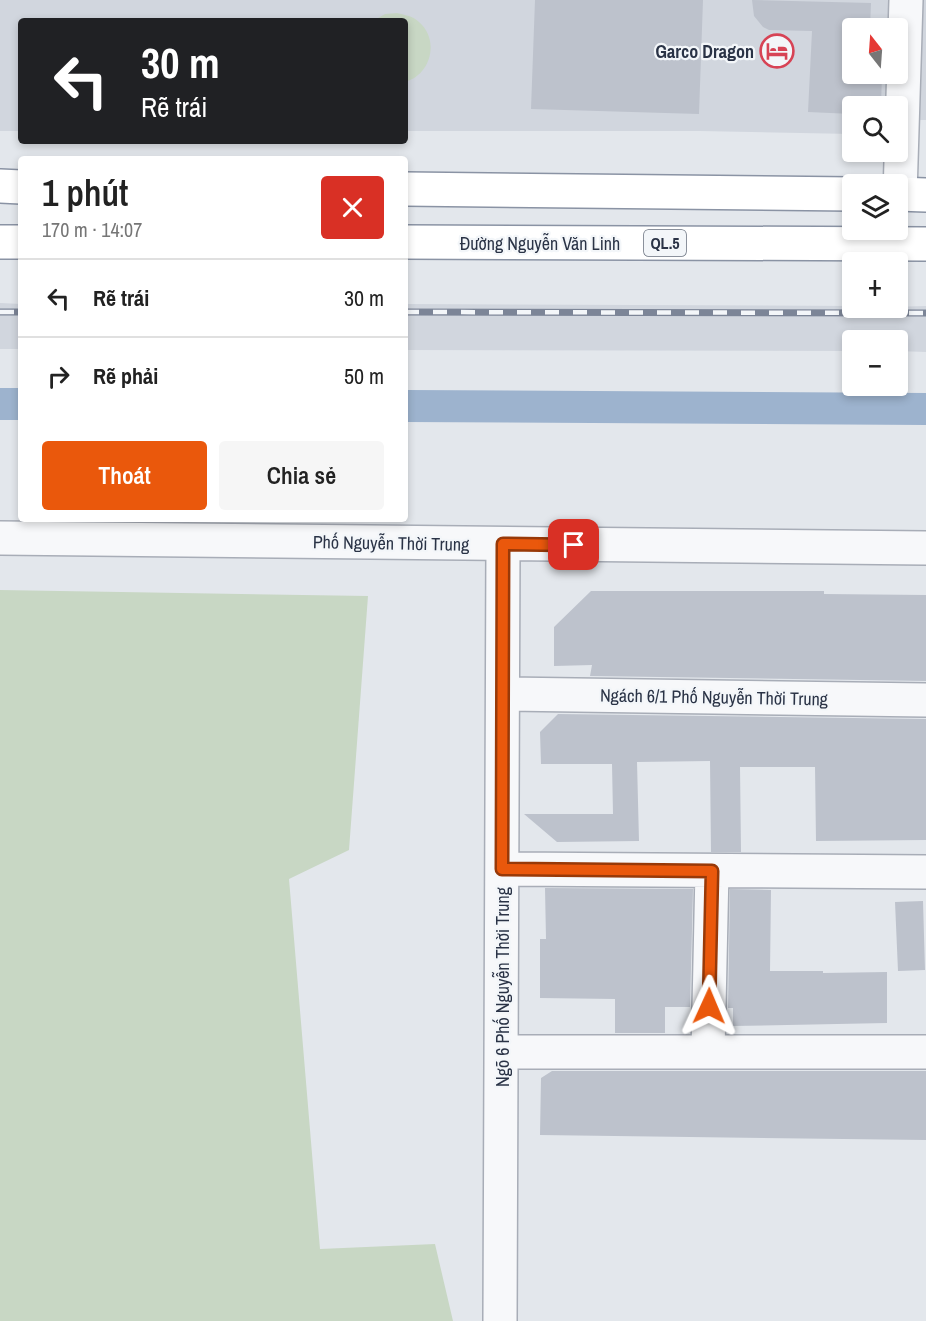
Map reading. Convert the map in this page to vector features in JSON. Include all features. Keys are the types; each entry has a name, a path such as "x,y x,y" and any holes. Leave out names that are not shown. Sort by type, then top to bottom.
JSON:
{"highway":[{"path":"0,186 18,187"},
{"path":"408,189 842,194"},
{"path":"505,190 505,242"},
{"path":"0,242 18,242"},
{"name":"Đường Nguyễn Văn Linh","path":"408,242 926,244"}],"street":[{"path":"906,0 908,174"},
{"name":"Phố Nguyễn Thời Trung","path":"0,538 926,548"},
{"name":"Ngõ 6 Phố Nguyễn Thời Trung","path":"500,1321 503,544"},
{"name":"Ngách 6/1 Phố Nguyễn Thời Trung","path":"503,694 926,700"},
{"path":"502,869 926,872"},
{"path":"708,1052 712,871"},
{"path":"501,1052 926,1052"}],"shaded area":[{"path":"0,0 895,0 894,18 842,18 842,84 893,84 892,96 842,96 842,134 700,131 408,131 408,18 18,18 18,131 0,131"},
{"path":"915,0 926,0 926,120 910,120"},
{"path":"0,303 18,304 18,349 0,349"},
{"path":"408,304 842,306 842,318 908,318 908,306 926,306 926,352 908,351 908,330 842,330 842,351 408,350"}],"green space":[{"path":"397,13 412,17 425,29 429,38 430,56 426,65 421,72 408,81 408,18 378,18 385,14"},
{"path":"0,590 368,596 349,850 289,879 320,1249 435,1244 453,1321 0,1321"}],"building":[{"path":"535,0 703,0 699,114 531,109"},
{"path":"752,0 871,3 870,18 842,18 842,84 882,84 881,96 842,96 842,114 808,112 812,31 769,30 763,27 754,16"},
{"path":"591,591 824,591 824,594 926,595 926,681 590,676 592,665 554,666 554,627"},
{"path":"558,714 926,719 926,840 816,841 815,767 740,767 741,852 711,852 710,761 637,762 639,841 557,842 524,814 613,814 612,764 541,764 540,732"},
{"path":"545,888 693,889 690,1007 665,1007 665,1033 615,1033 615,999 540,998 540,939 546,939"},
{"path":"730,889 771,890 770,971 887,972 887,1023 733,1026 733,1008 728,1008"},
{"path":"923,901 925,970 898,971 895,902"},
{"path":"552,1071 926,1071 926,1140 540,1135 541,1078"}],"waterway":[{"path":"0,404 18,404"},
{"path":"408,406 926,409"}],"railway":[{"path":"0,312 18,312"},
{"path":"408,312 926,313"}],"place":[{"name":"Garco Dragon","path":"777,51"}],"route":[{"path":"574,545 503,544 502,869 712,871 709,1006"}]}
